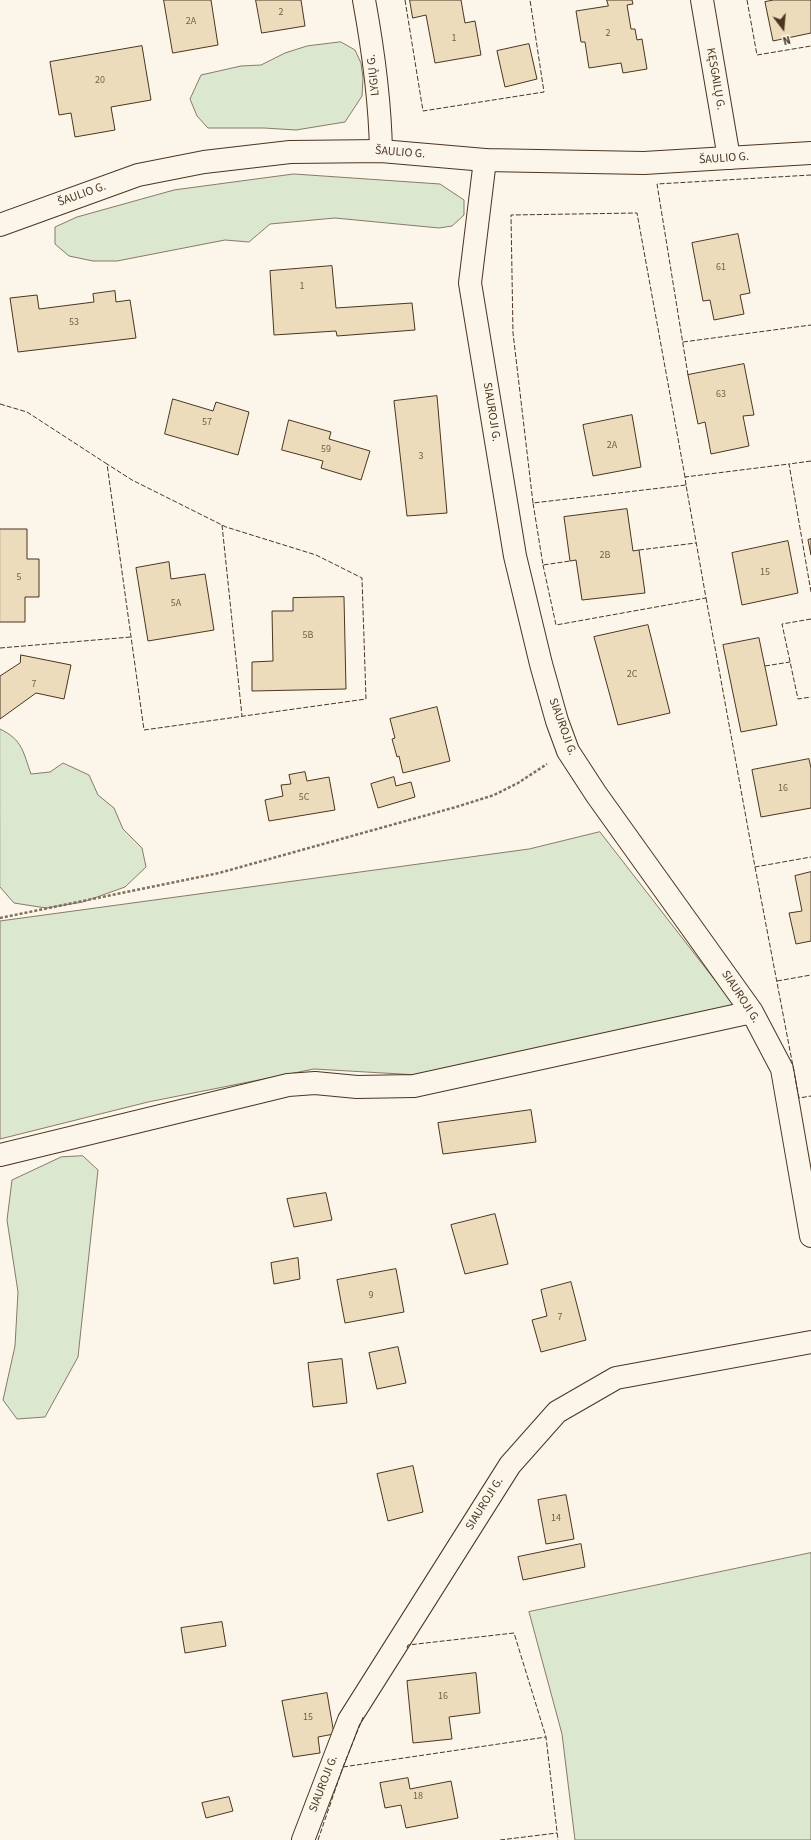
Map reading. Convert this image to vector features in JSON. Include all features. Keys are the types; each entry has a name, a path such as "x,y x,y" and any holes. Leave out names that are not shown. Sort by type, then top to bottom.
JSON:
{"street":[{"name":"LYGIŲ G.","path":"364,0 369,24 381,151"},
{"name":"KĘSGAILŲ G.","path":"702,0 729,158"},
{"name":"ŠAULIO G.","path":"0,225 138,175 204,162 290,152 381,151 485,160 644,163 811,153"},
{"name":"SIAUROJI G.","path":"485,160 470,283 515,556 541,664 557,721 568,751 596,794 752,1012 782,1069 811,1236"},
{"path":"0,1155 288,1085 315,1083 356,1087 414,1086 752,1012"},
{"name":"SIAUROJI G.","path":"303,1840 349,1720 510,1465 557,1412 616,1378 811,1342"}],"path":[{"path":"0,918 219,873 456,807 494,795 518,783 568,751"}],"green space":[{"path":"341,42 355,50 361,63 363,78 362,96 345,122 296,130 264,128 208,128 197,116 190,99 201,75 241,66 261,65 285,53 307,46"},
{"path":"294,174 440,184 464,200 464,215 452,226 439,228 335,218 270,224 249,242 225,240 117,261 93,261 69,256 55,244 55,227 77,217 174,190"},
{"path":"0,729 8,733 18,742 24,753 31,774 50,772 63,763 89,775 98,795 114,808 123,829 142,848 146,867 125,887 83,902 46,908 14,903 0,887"},
{"path":"600,832 735,1006 418,1075 314,1069 148,1102 0,1139 0,921 529,849"},
{"path":"83,1156 98,1170 78,1357 45,1417 17,1419 3,1400 15,1346 18,1292 7,1220 12,1180 61,1157"},
{"path":"811,1553 811,1840 575,1840 562,1734 529,1612"}],"building":[{"path":"164,0 211,0 218,45 173,53"},
{"path":"256,0 301,0 305,26 262,33"},
{"path":"410,0 461,0 465,23 475,21 481,55 435,63 426,15 413,18"},
{"path":"607,0 632,0 633,4 627,5 631,29 635,29 637,40 642,39 647,69 623,73 621,63 589,68 585,42 581,42 576,11 608,6"},
{"path":"774,0 811,0 811,33 773,41 765,2"},
{"path":"529,44 537,79 505,87 497,51"},
{"path":"142,46 151,100 111,107 115,130 75,137 71,113 59,115 50,62"},
{"path":"738,234 750,293 740,295 744,314 714,320 710,300 703,301 692,243"},
{"path":"332,266 336,308 412,303 415,330 337,336 336,331 274,335 270,271"},
{"path":"115,291 116,302 130,300 136,338 18,352 10,298 37,295 39,309 94,302 93,294"},
{"path":"744,364 754,415 743,416 749,446 711,454 705,422 698,424 688,375"},
{"path":"437,396 447,513 407,516 394,401"},
{"path":"173,399 213,411 216,402 249,412 238,455 165,434"},
{"path":"632,415 641,467 593,476 583,425"},
{"path":"289,420 331,432 329,439 370,451 361,480 321,468 323,461 282,450"},
{"path":"627,509 633,551 639,550 645,593 582,600 576,560 570,561 564,517"},
{"path":"0,529 27,529 27,559 39,559 39,597 25,597 25,622 0,622"},
{"path":"811,539 811,555 808,540"},
{"path":"788,541 798,593 742,605 732,553"},
{"path":"169,562 171,579 205,574 214,630 148,641 136,568"},
{"path":"344,597 346,689 252,691 252,662 273,661 272,611 293,611 293,598"},
{"path":"648,625 670,713 618,725 594,637"},
{"path":"759,638 777,725 741,732 723,645"},
{"path":"21,655 71,665 64,699 36,693 0,719 0,676 20,663"},
{"path":"437,707 450,761 403,773 399,756 397,757 392,739 395,738 390,719"},
{"path":"809,759 811,768 811,808 761,817 752,770"},
{"path":"305,772 307,781 329,777 335,810 269,821 265,800 283,796 281,785 291,784 289,775"},
{"path":"394,777 396,786 411,782 415,797 378,808 371,784"},
{"path":"811,872 811,941 796,944 789,913 802,911 795,876"},
{"path":"531,1110 536,1142 443,1154 438,1123"},
{"path":"326,1193 332,1220 294,1227 287,1199"},
{"path":"495,1214 508,1264 465,1274 451,1225"},
{"path":"298,1258 300,1279 274,1284 271,1263"},
{"path":"396,1269 404,1312 345,1323 337,1280"},
{"path":"571,1282 586,1340 541,1352 532,1320 547,1316 541,1290"},
{"path":"398,1347 406,1383 377,1389 369,1353"},
{"path":"342,1359 347,1403 313,1407 308,1363"},
{"path":"413,1466 423,1512 388,1521 377,1474"},
{"path":"566,1495 574,1539 546,1544 538,1500"},
{"path":"581,1544 585,1567 523,1580 518,1557"},
{"path":"222,1622 226,1646 185,1653 181,1628"},
{"path":"476,1673 480,1713 449,1717 452,1739 413,1743 407,1681"},
{"path":"327,1693 334,1734 318,1737 320,1753 293,1757 282,1701"},
{"path":"408,1778 410,1789 451,1781 458,1818 406,1828 401,1805 385,1808 380,1783"},
{"path":"229,1797 233,1811 206,1818 202,1803"}],"fence":[{"path":"405,0 423,111 544,92 530,0"},
{"path":"747,0 757,55 811,46"},
{"path":"688,375 657,184 811,175"},
{"path":"533,503 513,333 511,215 637,213 685,477"},
{"path":"683,342 811,325"},
{"path":"0,404 27,412 107,464 144,730 366,699 362,578 316,555 226,527 132,480 107,464"},
{"path":"811,461 789,464 811,592"},
{"path":"686,485 685,477 789,464"},
{"path":"543,565 556,625 706,598 686,485 533,503 543,565 570,561"},
{"path":"222,525 242,716"},
{"path":"639,550 696,543"},
{"path":"706,598 755,867 811,857"},
{"path":"811,619 782,624 798,699 811,697"},
{"path":"0,648 131,637"},
{"path":"765,666 790,662"},
{"path":"755,867 799,1098 811,1096"},
{"path":"777,981 811,975"},
{"path":"407,1648 408,1645 514,1633 546,1737 558,1840"},
{"path":"318,1840 343,1767 364,1715"},
{"path":"343,1767 546,1737"},
{"path":"500,1840 557,1833"}]}
